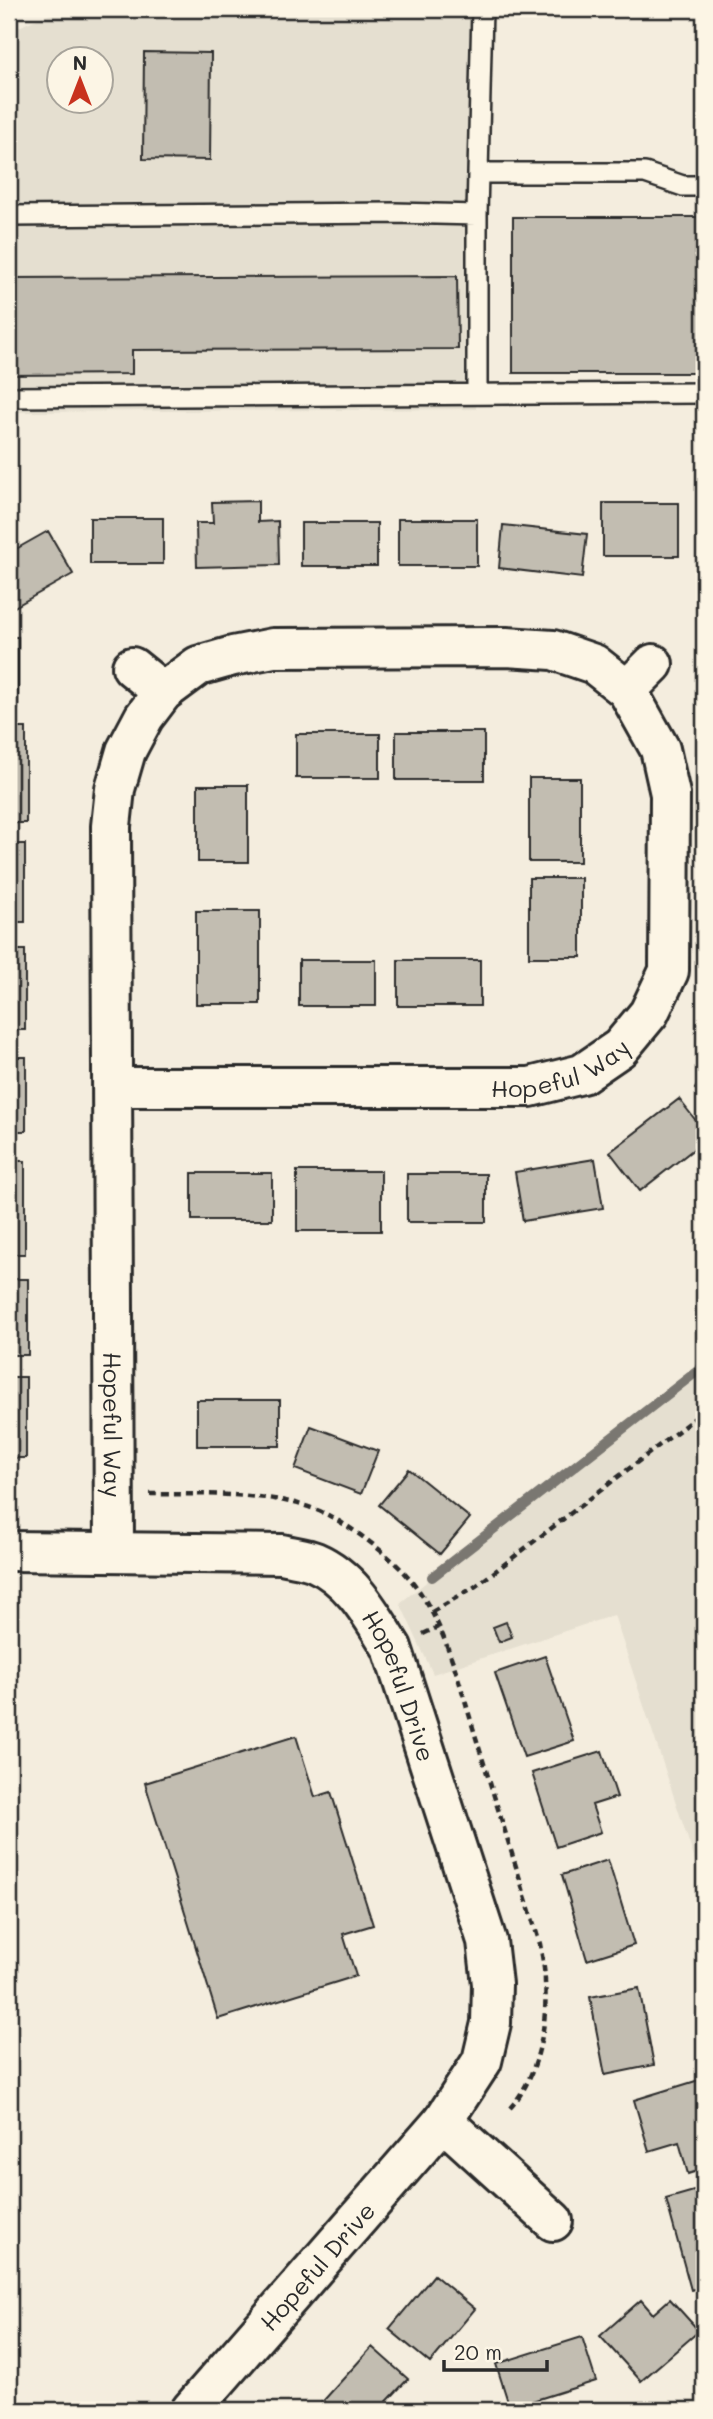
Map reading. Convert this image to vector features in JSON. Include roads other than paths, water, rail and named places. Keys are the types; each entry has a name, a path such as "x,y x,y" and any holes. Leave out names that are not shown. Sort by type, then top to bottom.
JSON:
{"street":[{"name":"Hopeful Way","path":"114,1087 530,1087 582,1074 620,1048 649,1013 669,971 670,794 640,677 553,650 492,647 273,649 198,666 163,692 144,717 126,751 115,789 111,826 114,1551"},
{"path":"132,667 163,692"},
{"name":"Hopeful Drive","path":"9,1551 282,1554 316,1563 348,1584 392,1648 486,1941 492,1984 491,2023 482,2062 443,2121 191,2410"},
{"path":"443,2121 553,2221"}],"lane":[{"path":"477,394 477,215 482,9"},
{"path":"478,173 645,173 683,186 704,186"},
{"path":"9,216 396,213 477,215"},
{"path":"9,397 704,393"}],"waterway":[{"path":"432,1577 704,1366"}]}
